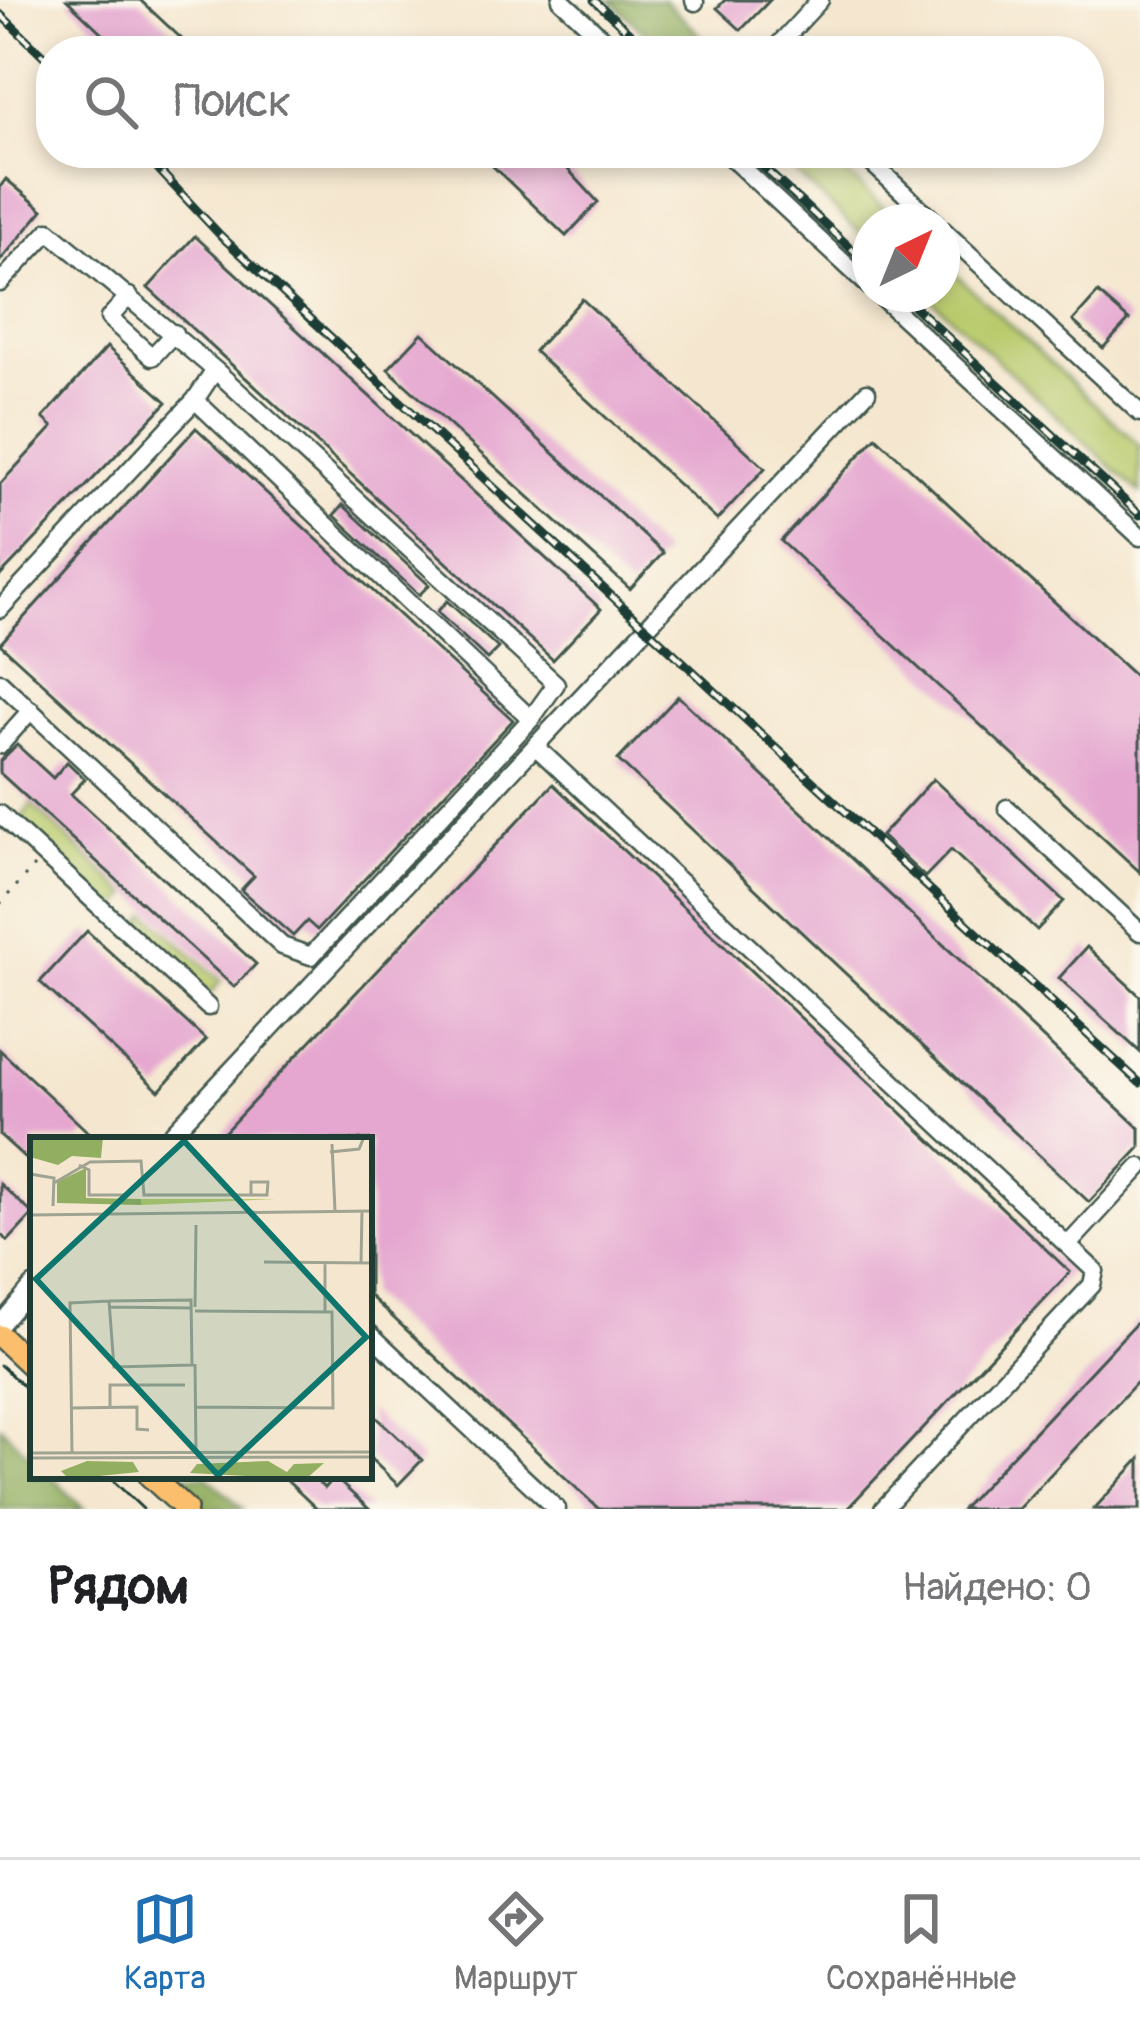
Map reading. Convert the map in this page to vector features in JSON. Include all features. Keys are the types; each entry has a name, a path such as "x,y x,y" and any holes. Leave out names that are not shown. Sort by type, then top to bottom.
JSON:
{"main road":[{"path":"0,1336 30,1364"},
{"path":"153,1479 186,1509"}],"lane":[{"path":"561,0 600,36"},
{"path":"787,36 820,0"},
{"path":"742,168 852,270"},
{"path":"877,168 916,204"},
{"path":"0,283 49,231 174,333 556,684 531,719 311,956 282,946 0,682"},
{"path":"960,246 1140,413"},
{"path":"129,296 109,318 152,357 174,333"},
{"path":"897,312 1140,537"},
{"path":"0,609 195,400 215,370"},
{"path":"169,1137 867,392"},
{"path":"195,400 531,719"},
{"path":"0,745 31,710"},
{"path":"536,746 1095,1271 1092,1285 883,1509"},
{"path":"1007,808 1140,932"},
{"path":"0,814 208,1007"},
{"path":"1068,1246 1140,1167"},
{"path":"0,1325 30,1290"},
{"path":"372,1336 557,1509"}],"path":[{"path":"0,904 44,855"}],"green space":[{"path":"610,0 664,0 701,36 648,36"},
{"path":"790,168 841,168 880,204 852,204 852,225"},
{"path":"960,279 1140,446 1140,493 945,312 960,312"},
{"path":"31,804 129,896 113,913 18,824"},
{"path":"148,914 221,981 211,993 201,994 135,930"},
{"path":"0,1426 30,1456 30,1479 54,1479 84,1509 0,1509"},
{"path":"170,1479 210,1479 243,1509 202,1509"}],"building":[{"path":"67,0 140,0 179,36 105,36"},
{"path":"725,0 770,0 741,30 717,8"},
{"path":"495,168 567,168 598,202 566,236"},
{"path":"6,179 43,210 0,261 0,187"},
{"path":"195,236 601,609 553,660 148,288"},
{"path":"1098,293 1129,320 1103,348 1073,321"},
{"path":"582,299 765,468 717,520 534,351"},
{"path":"422,333 663,553 630,589 388,369"},
{"path":"107,347 167,402 0,576 0,484 53,427 43,418"},
{"path":"196,428 513,720 317,930 307,921 293,936 241,890 254,876 0,644"},
{"path":"876,437 1140,681 1140,872 781,541"},
{"path":"343,505 429,585 419,595 334,515"},
{"path":"447,601 498,648 487,659 437,612"},
{"path":"678,696 1140,1129 1140,1148 1089,1202 618,760"},
{"path":"17,745 53,778 67,762 85,779 71,794 256,964 234,987 0,773 0,761"},
{"path":"933,779 1064,901 1037,930 951,850 925,877 881,836"},
{"path":"553,784 1070,1272 847,1509 599,1509 372,1298 372,1137 220,1137"},
{"path":"87,931 206,1040 159,1091 40,982"},
{"path":"1087,947 1140,996 1140,1052 1059,978"},
{"path":"0,1050 88,1132 84,1137 30,1137 30,1162 0,1135"},
{"path":"0,1184 30,1211 30,1217 8,1241 0,1234"},
{"path":"1140,1319 1140,1379 1018,1509 962,1509"},
{"path":"372,1413 422,1460 398,1485 372,1460"},
{"path":"1140,1459 1140,1509 1094,1509"},
{"path":"285,1479 315,1479 324,1488 336,1479 369,1509 317,1509"}],"tram line":[{"path":"0,1365 30,1392"},
{"path":"111,1479 143,1509"}],"railway":[{"path":"594,0 633,36"},
{"path":"0,14 36,49"},
{"path":"157,168 221,236 1140,1083"},
{"path":"764,168 852,249"},
{"path":"920,312 1140,515"}]}
